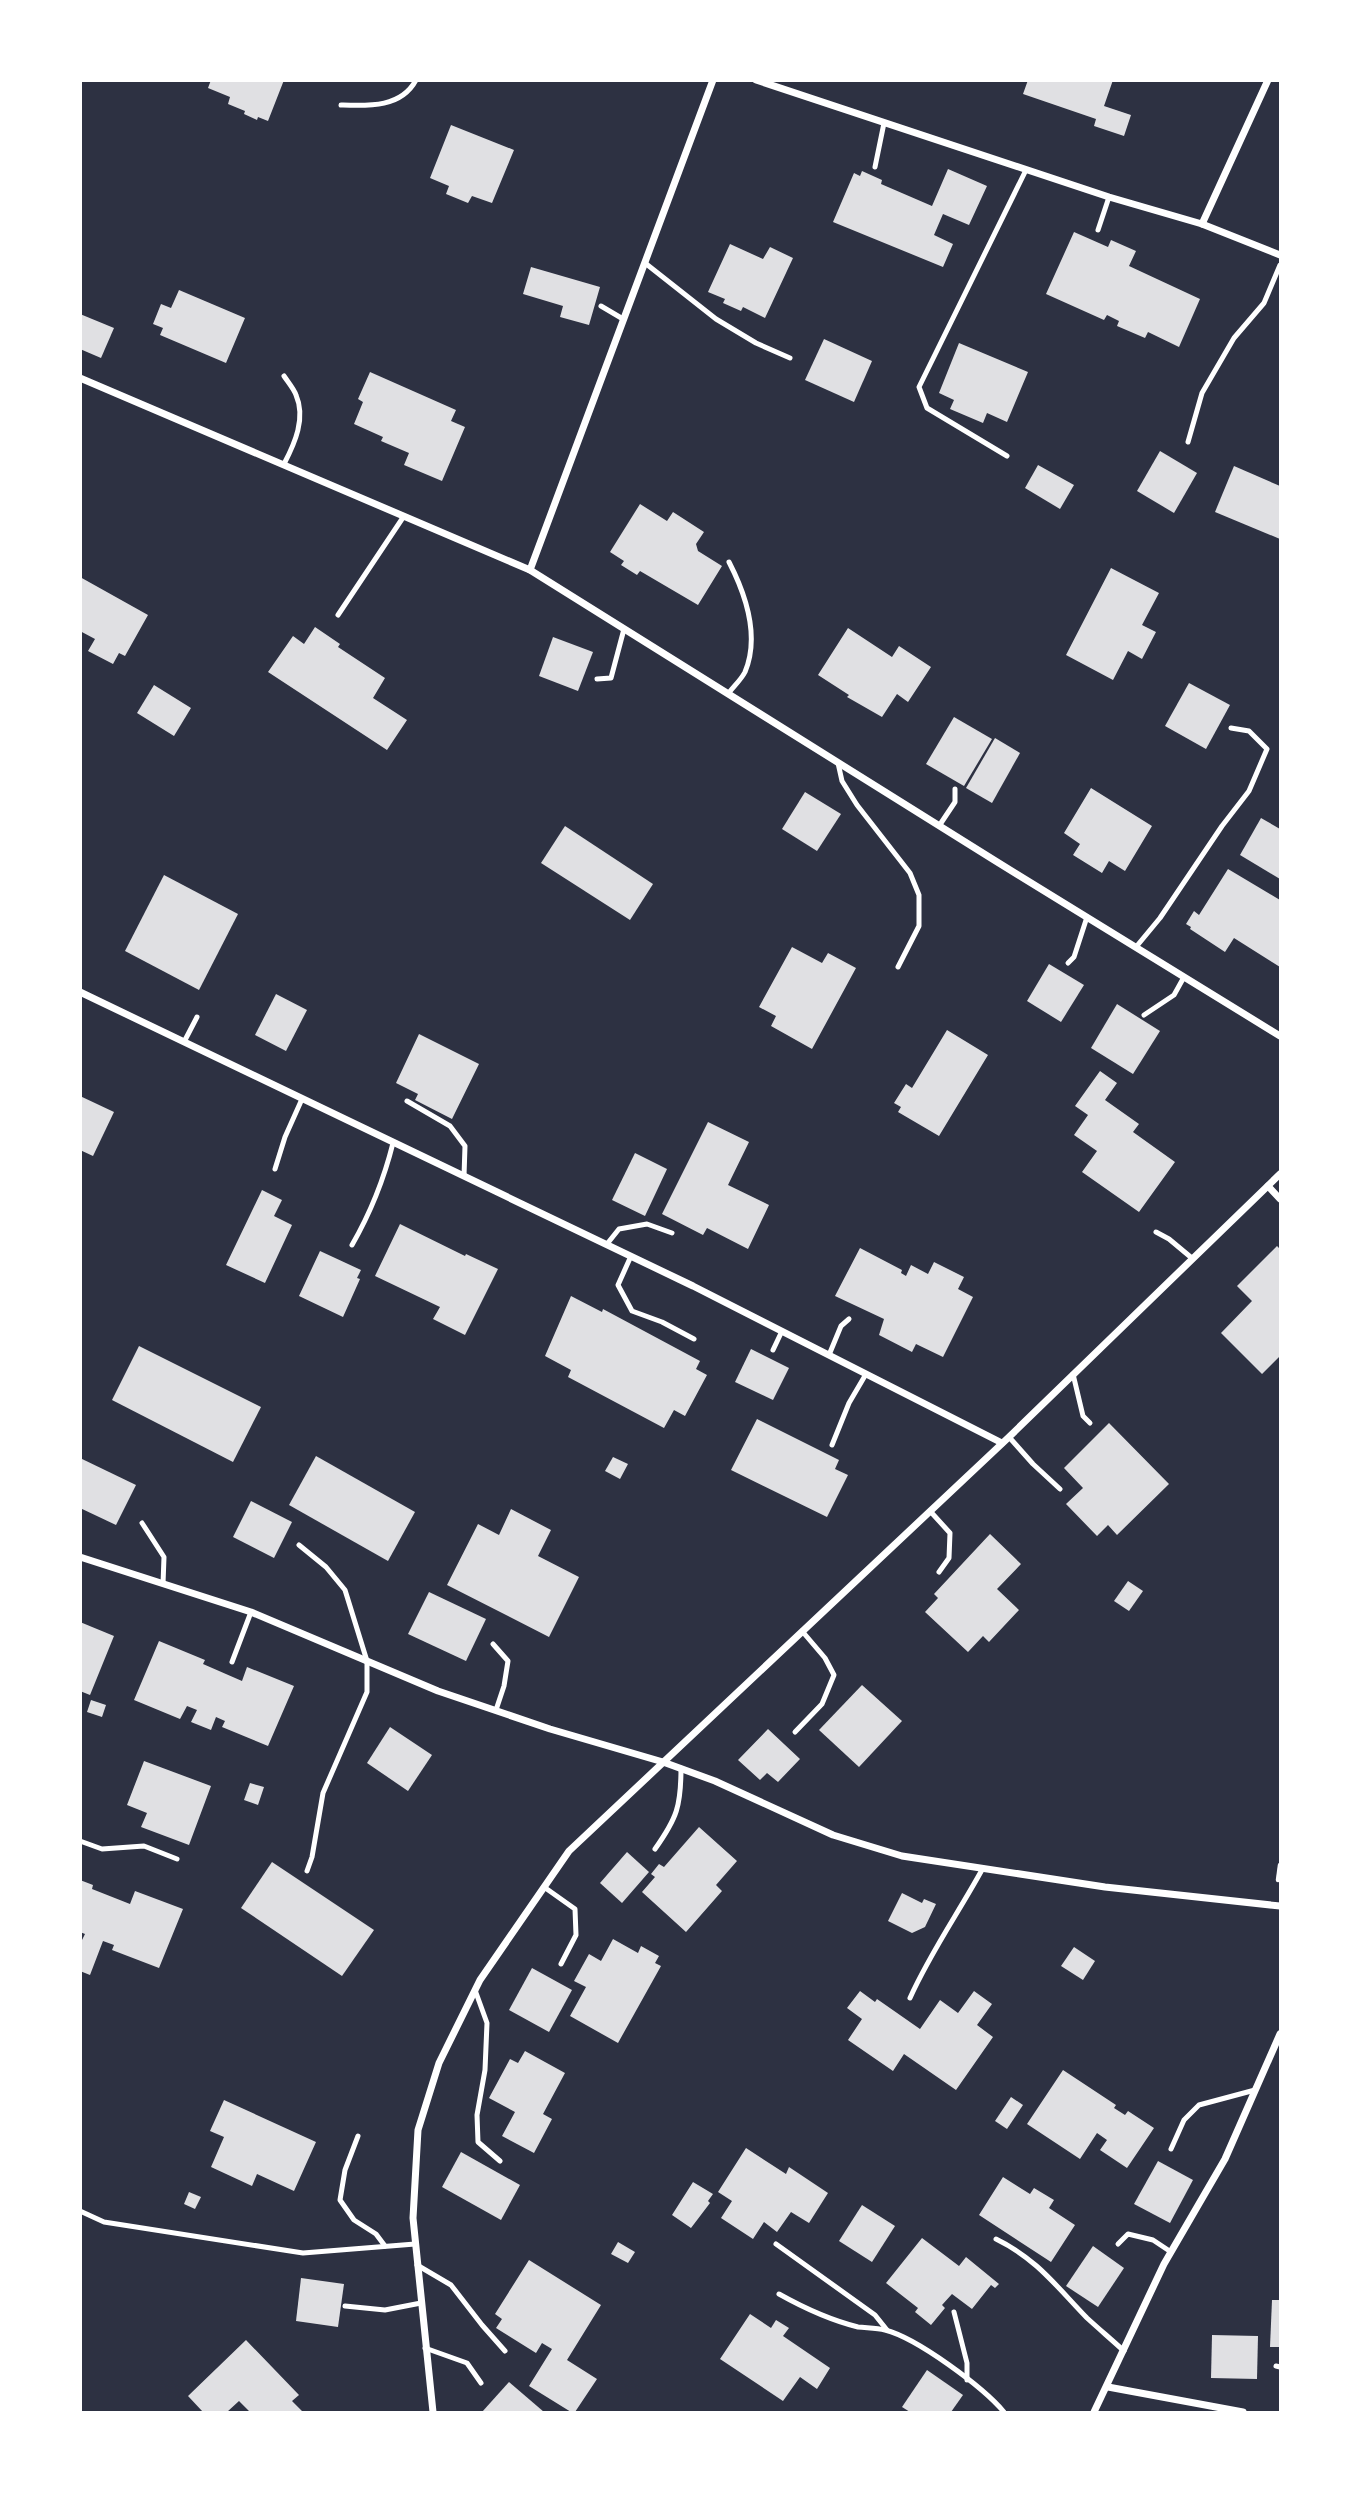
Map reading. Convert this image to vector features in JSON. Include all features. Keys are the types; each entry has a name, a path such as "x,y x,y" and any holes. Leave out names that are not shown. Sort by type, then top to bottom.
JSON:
{"street":[{"path":"530,570 713,80"},
{"path":"757,80 1109,197 1202,224 1280,255"},
{"path":"1202,224 1268,80"},
{"path":"80,378 530,570 1280,1036"},
{"path":"80,992 607,1244 1002,1443"},
{"path":"433,2413 413,2218 418,2130 439,2063 475,1990 544,1887 569,1851 1009,1437 1280,1174"},
{"path":"1268,1186 1280,1199"},
{"path":"80,1558 251,1612 438,1691 550,1729 681,1768 833,1835 902,1856 1105,1887 1280,1906"},
{"path":"1094,2413 1171,2252 1224,2159 1280,2034"},
{"path":"1108,2387 1243,2413"}],"lane":[{"path":"341,105 378,107 410,92 416,80"},
{"path":"874,167 884,123"},
{"path":"1007,456 927,408 919,387 1026,170"},
{"path":"1098,230 1109,197"},
{"path":"645,263 716,319 756,343 790,358"},
{"path":"1188,442 1202,393 1234,338 1264,303 1280,265"},
{"path":"601,306 623,319"},
{"path":"284,376 297,396 300,423 294,445 284,464"},
{"path":"338,615 404,516"},
{"path":"728,694 745,673 751,646 750,616 741,584 729,562"},
{"path":"597,679 611,678 624,629"},
{"path":"1136,947 1160,918 1248,791 1267,749 1249,731 1231,728"},
{"path":"838,763 842,780 857,805 911,873 919,895 919,926 898,967"},
{"path":"939,826 955,802 955,789"},
{"path":"1068,963 1074,957 1087,918"},
{"path":"1144,1015 1174,995 1184,976"},
{"path":"184,1042 197,1017"},
{"path":"275,1168 302,1099"},
{"path":"407,1101 450,1126 464,1146 464,1176"},
{"path":"352,1245 366,1221 385,1175 393,1143"},
{"path":"607,1244 619,1229 647,1224 672,1233"},
{"path":"1156,1231 1193,1259"},
{"path":"631,1256 618,1284 632,1311 662,1322 694,1339"},
{"path":"829,1355 841,1326 849,1319"},
{"path":"773,1350 782,1331"},
{"path":"832,1445 849,1403 866,1374"},
{"path":"1073,1374 1083,1416 1090,1423"},
{"path":"1009,1437 1060,1489"},
{"path":"929,1511 950,1533 949,1558 939,1572"},
{"path":"142,1523 164,1557 163,1584"},
{"path":"299,1545 326,1567 345,1590 366,1661 367,1692 323,1793 307,1871"},
{"path":"232,1662 251,1612"},
{"path":"795,1732 822,1704 834,1675 825,1658 802,1631"},
{"path":"493,1644 508,1661 495,1710"},
{"path":"655,1849 671,1826 681,1800 681,1768"},
{"path":"80,1841 102,1849 144,1846 177,1859"},
{"path":"910,1998 925,1964 944,1937 983,1868"},
{"path":"544,1887 575,1909 576,1935 561,1964"},
{"path":"475,1990 487,2023 485,2070 477,2115 478,2142 499,2161"},
{"path":"1171,2149 1184,2120 1199,2105 1255,2090"},
{"path":"358,2136 345,2170 340,2200 354,2220 376,2234 385,2246"},
{"path":"80,2211 104,2222 303,2253 415,2244"},
{"path":"1118,2244 1128,2234 1153,2240 1171,2252"},
{"path":"996,2239 1042,2269 1088,2319 1124,2351"},
{"path":"776,2245 875,2315 887,2330"},
{"path":"417,2265 451,2285 505,2351"},
{"path":"779,2294 806,2310 858,2326 887,2330 918,2346 991,2398 1004,2413"},
{"path":"345,2306 385,2310 421,2303"},
{"path":"954,2312 967,2363 967,2380"},
{"path":"425,2348 467,2363 481,2383"}],"building":[{"path":"211,80 284,80 268,121 258,117 257,120 228,104 230,97 208,88"},
{"path":"1028,80 1113,80 1104,106 1131,115 1124,136 1094,126 1096,119 1023,94"},
{"path":"451,125 514,150 492,203 472,196 468,203 446,194 449,186 430,178"},
{"path":"948,169 987,186 969,225 943,214 934,235 953,244 943,267 833,222 854,173 860,176 862,171 882,180 881,184 932,206"},
{"path":"1074,232 1108,247 1111,240 1136,251 1129,266 1200,299 1179,347 1148,332 1145,338 1117,326 1119,321 1107,315 1104,320 1046,294"},
{"path":"730,244 763,259 770,247 793,258 765,318 743,307 741,311 723,303 725,299 708,292"},
{"path":"531,267 600,287 589,325 560,317 563,306 523,294"},
{"path":"179,290 245,318 226,363 160,335 163,328 153,324 161,304 171,308"},
{"path":"80,314 114,328 101,358 80,349"},
{"path":"824,339 872,361 854,402 805,380"},
{"path":"959,343 1028,372 1007,422 987,413 983,423 950,409 954,400 939,393"},
{"path":"370,372 456,410 451,421 465,427 442,481 404,465 409,453 381,441 383,437 354,424 363,402 358,399"},
{"path":"1160,451 1197,473 1174,513 1137,491"},
{"path":"1038,465 1074,485 1060,509 1025,488"},
{"path":"1234,466 1280,486 1280,539 1215,512"},
{"path":"640,504 667,521 673,512 704,532 696,544 698,551 722,566 698,605 640,571 637,575 621,565 624,561 610,552"},
{"path":"1111,568 1159,593 1142,625 1156,632 1142,659 1128,651 1113,680 1066,655"},
{"path":"80,577 148,615 125,656 119,653 113,664 88,651 95,639 80,631"},
{"path":"315,627 340,644 338,647 385,678 373,698 407,720 387,750 268,672 293,636 304,644"},
{"path":"848,628 892,657 899,646 931,667 908,702 897,694 882,717 847,697 849,695 818,675"},
{"path":"553,637 593,652 578,691 539,676"},
{"path":"1189,683 1230,705 1206,749 1165,726"},
{"path":"154,685 191,708 174,736 137,713"},
{"path":"954,717 992,739 964,786 926,764"},
{"path":"995,738 1020,753 992,803 966,788"},
{"path":"1091,788 1152,826 1125,871 1109,861 1102,873 1073,855 1080,844 1064,833"},
{"path":"805,792 841,814 817,851 782,829"},
{"path":"1261,818 1280,829 1280,879 1240,855"},
{"path":"565,826 653,884 630,920 541,863"},
{"path":"1228,869 1280,900 1280,967 1234,938 1225,952 1186,924 1194,911 1199,915"},
{"path":"164,875 238,914 199,990 125,951"},
{"path":"792,947 822,963 828,953 856,968 812,1049 771,1026 776,1016 759,1007"},
{"path":"1049,964 1084,985 1061,1022 1027,1001"},
{"path":"276,994 307,1010 286,1051 255,1035"},
{"path":"1117,1004 1160,1031 1133,1074 1091,1048"},
{"path":"947,1030 988,1055 939,1136 898,1112 901,1107 894,1103 906,1084 912,1088"},
{"path":"419,1034 479,1064 452,1119 415,1100 418,1094 396,1083"},
{"path":"1100,1071 1117,1083 1105,1100 1139,1124 1133,1132 1175,1162 1139,1212 1082,1172 1097,1151 1074,1135 1088,1115 1075,1106"},
{"path":"80,1096 114,1112 93,1156 80,1150"},
{"path":"708,1122 749,1142 728,1185 769,1205 748,1249 707,1228 703,1235 662,1214"},
{"path":"635,1153 667,1169 645,1216 612,1200"},
{"path":"262,1190 282,1200 274,1216 292,1225 265,1283 226,1265"},
{"path":"400,1224 498,1269 465,1335 433,1319 440,1307 375,1276"},
{"path":"1277,1246 1280,1249 1280,1356 1262,1374 1221,1333 1252,1301 1237,1286"},
{"path":"860,1248 902,1270 901,1273 906,1276 911,1265 928,1274 934,1262 964,1277 958,1289 973,1297 943,1357 916,1344 912,1352 879,1335 884,1319 835,1296"},
{"path":"320,1251 361,1270 357,1278 360,1279 343,1317 299,1296"},
{"path":"571,1296 602,1312 603,1309 700,1361 696,1369 707,1375 685,1416 674,1410 664,1428 568,1377 571,1370 545,1356"},
{"path":"139,1346 261,1407 233,1462 112,1400"},
{"path":"751,1349 789,1368 773,1400 735,1382"},
{"path":"757,1419 839,1460 835,1469 848,1475 827,1517 731,1470"},
{"path":"1109,1423 1169,1484 1117,1535 1108,1525 1097,1536 1066,1504 1083,1488 1064,1468"},
{"path":"316,1456 415,1512 388,1561 289,1505"},
{"path":"613,1457 628,1464 620,1479 605,1471"},
{"path":"80,1458 136,1485 116,1525 80,1508"},
{"path":"251,1501 292,1522 274,1558 233,1537"},
{"path":"511,1509 551,1530 538,1556 579,1577 549,1637 447,1585 478,1524 499,1535"},
{"path":"990,1534 1021,1564 997,1589 1019,1610 989,1642 983,1636 968,1652 925,1612 938,1598 934,1594"},
{"path":"1128,1581 1143,1591 1129,1611 1114,1601"},
{"path":"429,1592 486,1619 466,1661 408,1634"},
{"path":"80,1622 114,1636 90,1695 80,1691"},
{"path":"159,1641 205,1660 203,1664 242,1681 247,1667 294,1686 268,1746 222,1727 225,1721 216,1717 211,1730 191,1722 197,1710 187,1706 180,1719 134,1700"},
{"path":"862,1685 902,1721 859,1767 819,1730"},
{"path":"91,1700 106,1705 102,1717 87,1712"},
{"path":"390,1727 432,1755 408,1791 367,1763"},
{"path":"768,1729 800,1759 778,1782 767,1773 760,1780 738,1760"},
{"path":"144,1761 211,1786 189,1845 141,1827 147,1813 127,1805"},
{"path":"250,1783 264,1787 258,1805 244,1800"},
{"path":"699,1827 737,1861 716,1885 722,1891 686,1932 642,1892 655,1877 651,1874 659,1864 664,1867"},
{"path":"627,1852 649,1872 622,1903 600,1883"},
{"path":"272,1862 374,1930 342,1976 241,1908"},
{"path":"80,1880 93,1885 92,1889 130,1904 135,1891 183,1909 159,1968 112,1950 114,1945 103,1941 90,1975 80,1971 80,1944 85,1934 80,1932"},
{"path":"902,1893 922,1903 924,1899 936,1904 925,1927 912,1933 888,1921"},
{"path":"613,1939 638,1953 641,1946 659,1956 655,1963 661,1966 618,2043 570,2016 586,1987 574,1981 589,1954 601,1961"},
{"path":"1074,1947 1095,1961 1083,1980 1061,1966"},
{"path":"532,1968 572,1990 549,2032 509,2010"},
{"path":"860,1991 875,2002 877,1999 920,2029 940,2000 958,2013 974,1991 992,2004 977,2025 993,2037 956,2090 904,2054 893,2071 848,2040 862,2019 847,2008"},
{"path":"525,2051 565,2073 543,2114 552,2119 534,2153 502,2136 515,2112 489,2098 510,2059 518,2063"},
{"path":"1063,2070 1116,2105 1114,2108 1125,2115 1128,2111 1154,2128 1127,2168 1100,2150 1107,2140 1097,2133 1080,2159 1027,2124"},
{"path":"1011,2097 1023,2105 1007,2129 995,2121"},
{"path":"224,2100 316,2142 294,2191 257,2174 252,2186 211,2167 224,2137 210,2131"},
{"path":"746,2148 786,2174 789,2167 828,2193 809,2223 791,2212 777,2232 764,2222 753,2239 721,2218 732,2201 718,2192"},
{"path":"461,2152 520,2185 501,2220 442,2187"},
{"path":"1158,2161 1193,2180 1170,2223 1134,2204"},
{"path":"1003,2177 1030,2194 1034,2188 1054,2200 1049,2208 1075,2225 1051,2262 979,2215"},
{"path":"693,2182 713,2194 708,2201 710,2203 691,2228 672,2215"},
{"path":"189,2192 201,2197 195,2209 184,2204"},
{"path":"862,2205 895,2226 872,2262 839,2241"},
{"path":"922,2238 959,2266 966,2257 999,2284 995,2288 991,2285 972,2309 952,2294 942,2305 945,2308 931,2325 915,2312 918,2308 886,2283"},
{"path":"618,2242 635,2252 628,2263 611,2254"},
{"path":"1093,2246 1124,2268 1098,2307 1066,2286"},
{"path":"529,2260 601,2305 567,2360 597,2379 575,2412 529,2386 552,2349 542,2343 536,2353 496,2328 502,2319 495,2314"},
{"path":"301,2278 344,2284 338,2327 296,2321"},
{"path":"1272,2300 1280,2300 1280,2347 1270,2347"},
{"path":"750,2314 771,2328 776,2320 789,2328 783,2336 830,2368 817,2389 800,2377 783,2401 720,2359"},
{"path":"1212,2335 1258,2336 1257,2379 1211,2378"},
{"path":"246,2340 299,2395 292,2401 303,2412 250,2412 239,2401 227,2412 203,2412 188,2396"},
{"path":"927,2370 963,2395 951,2412 910,2412 902,2407"},
{"path":"509,2382 544,2412 482,2412"}]}
